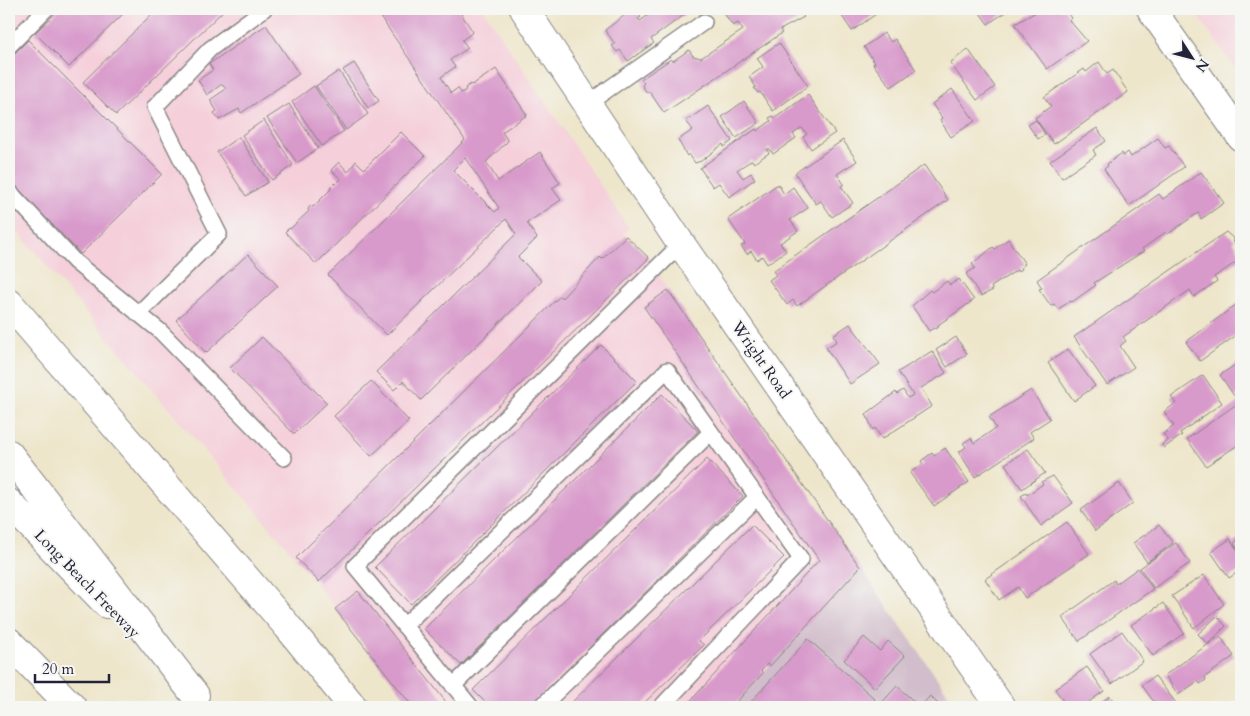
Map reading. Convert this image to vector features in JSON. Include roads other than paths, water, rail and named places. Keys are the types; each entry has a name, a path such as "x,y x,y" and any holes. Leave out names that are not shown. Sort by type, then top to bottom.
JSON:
{"main road":[{"name":"Wright Road","path":"524,9 681,244 1001,707"},
{"path":"1152,9 1241,137"},
{"path":"9,303 288,627 353,707"},
{"path":"9,454 201,701"},
{"name":"Long Beach Freeway","path":"9,504 201,701"},
{"path":"9,642 72,707"}],"lane":[{"path":"9,46 46,9"},
{"path":"138,314 219,234 155,107 210,49 264,9"},
{"path":"587,104 704,22"},
{"path":"9,191 75,262 160,331 284,458"},
{"path":"471,707 354,566 681,244"},
{"path":"404,626 667,370 801,559 660,707"},
{"path":"453,686 711,432"},
{"path":"541,707 757,497"}]}
